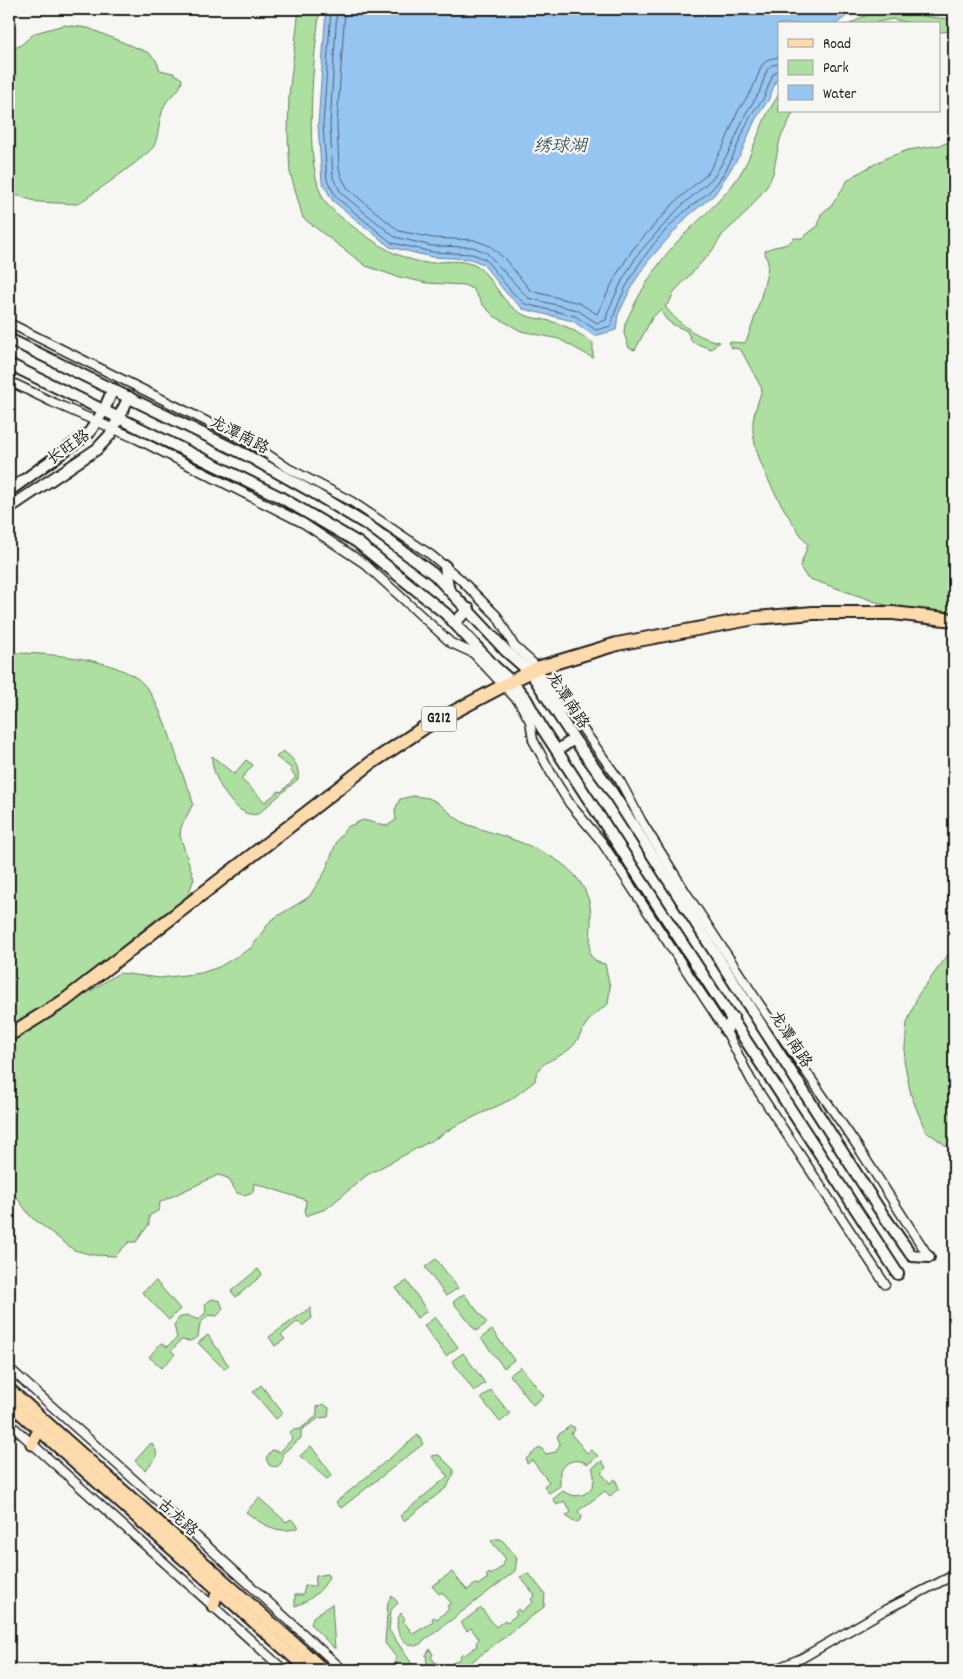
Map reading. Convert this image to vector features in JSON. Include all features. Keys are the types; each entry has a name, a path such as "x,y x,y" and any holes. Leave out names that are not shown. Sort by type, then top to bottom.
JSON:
{"highway":[{"name":"G212","path":"9,1035 64,1000 371,763 425,727 475,699 534,670 617,644 755,618 813,613 893,613 954,620"}],"main road":[{"name":"龙潭南路","path":"9,339 248,456 344,510 391,542 448,587 506,651 534,670 574,739 608,786 879,1209 912,1256 929,1257"},
{"name":"龙潭南路","path":"9,364 272,493 336,529 395,570 454,623 495,667 508,684 526,699 898,1274"},
{"name":"长旺路","path":"9,491 82,440 97,422 113,389"},
{"name":"长旺路","path":"9,508 98,449 120,419 129,397"},
{"path":"445,566 448,587"},
{"path":"454,623 469,609"},
{"path":"558,750 574,739"},
{"path":"726,1030 732,1017"},
{"name":"古龙路","path":"9,1389 324,1670"},
{"name":"古龙路","path":"9,1403 308,1670"},
{"path":"32,1444 39,1430"},
{"path":"213,1606 218,1590"}],"street":[{"path":"9,323 254,444 283,465 350,502 445,566 497,616 514,646 558,702 580,725 620,781 642,822 685,891 760,1005 856,1144 929,1257"},
{"path":"9,380 272,506 327,537 365,564 451,643 473,653 508,684 530,721 533,740 563,794 601,841 726,1030 751,1080 885,1284"},
{"path":"9,1368 149,1492 343,1670"},
{"path":"9,1423 284,1670"},
{"path":"773,1670 802,1658 885,1610 954,1575"}],"green space":[{"path":"299,9 320,9 311,109 314,164 318,187 326,203 339,216 359,231 396,254 425,263 457,261 474,265 481,269 515,310 527,316 562,325 593,343 593,358 559,339 521,331 494,316 483,305 473,289 464,285 427,283 395,276 366,266 303,218 290,172 288,135 289,95"},
{"path":"881,11 900,12 954,19 954,31 940,32 940,22 905,22 893,19 878,22 854,22 870,13"},
{"path":"64,25 88,28 149,53 156,60 160,70 173,73 182,79 179,89 164,106 154,146 150,151 106,185 77,204 38,202 9,193 9,51 21,45 35,33"},
{"path":"778,96 778,112 794,112 780,139 773,173 768,185 745,214 723,234 712,251 674,292 669,303 665,306 689,329 704,338 720,342 711,349 692,342 687,331 668,321 661,309 652,318 635,350 629,348 624,333 625,324 635,303 668,252 720,199 739,176 766,117"},
{"path":"954,140 954,613 885,605 807,578 800,567 808,545 781,503 757,453 753,422 762,389 742,352 739,349 732,348 729,342 745,343 748,337 768,269 765,251 787,244 794,238 802,238 818,226 821,214 832,205 848,180 855,175 886,158 908,150 941,145"},
{"path":"9,653 58,655 93,661 125,672 138,679 146,687 168,730 193,804 181,827 180,836 194,879 186,900 156,919 61,996 9,1026"},
{"path":"283,751 295,763 298,770 298,779 258,814 249,814 241,810 233,803 220,784 212,764 212,756 234,774 246,760 253,765 241,779 265,802 279,791 281,792 296,777 290,770 291,768 276,757"},
{"path":"413,796 433,800 457,819 469,825 520,842 554,858 569,869 580,882 590,905 590,955 597,962 605,964 610,987 608,1004 588,1021 573,1046 543,1065 536,1074 535,1081 510,1100 455,1126 367,1175 326,1209 305,1216 306,1200 254,1183 253,1192 244,1195 237,1193 228,1178 218,1175 160,1202 159,1210 149,1216 149,1224 136,1242 129,1242 115,1256 93,1255 74,1250 31,1217 15,1195 9,1181 9,1043 119,973 160,978 201,973 219,967 251,948 271,920 309,897 325,872 337,841 347,827 363,820 387,826 396,820 395,810 400,799"},
{"path":"954,947 954,1158 949,1148 925,1130 911,1095 904,1060 907,1023 918,995"},
{"path":"436,1259 458,1288 446,1296 425,1267"},
{"path":"258,1269 262,1275 236,1297 231,1291"},
{"path":"156,1281 180,1309 169,1320 142,1292"},
{"path":"407,1281 427,1311 417,1318 396,1288"},
{"path":"464,1294 487,1323 476,1331 453,1302"},
{"path":"212,1299 220,1301 223,1309 217,1316 208,1315 200,1324 198,1337 190,1341 181,1340 171,1351 175,1354 162,1368 149,1357 161,1343 167,1347 177,1338 174,1325 179,1318 187,1315 198,1320 206,1312 205,1304"},
{"path":"310,1308 312,1318 302,1326 298,1321 281,1335 285,1339 275,1346 269,1337"},
{"path":"435,1317 458,1347 446,1356 424,1326"},
{"path":"492,1330 514,1360 504,1368 481,1338"},
{"path":"208,1335 229,1366 224,1369 198,1343"},
{"path":"463,1353 485,1383 474,1391 452,1361"},
{"path":"521,1367 544,1396 533,1405 510,1375"},
{"path":"261,1385 283,1413 276,1419 253,1392"},
{"path":"491,1390 510,1414 500,1422 481,1398"},
{"path":"323,1404 329,1408 328,1417 319,1418 301,1430 301,1438 282,1454 280,1465 275,1467 269,1465 266,1458 272,1450 280,1452 292,1439 290,1433 292,1430 300,1429 317,1416 317,1407"},
{"path":"570,1426 574,1427 575,1430 571,1434 587,1453 591,1450 598,1456 588,1464 573,1461 566,1464 560,1470 560,1486 549,1493 544,1486 549,1482 532,1460 527,1464 526,1459 540,1447 546,1454 556,1452 560,1444 557,1436"},
{"path":"418,1435 423,1444 341,1508 336,1502"},
{"path":"151,1443 156,1451 156,1458 145,1470 135,1461"},
{"path":"311,1446 332,1475 327,1479 300,1456"},
{"path":"439,1455 453,1469 453,1475 447,1487 404,1521 400,1516 448,1476 431,1456"},
{"path":"602,1461 606,1468 601,1473 610,1483 615,1479 619,1488 610,1496 605,1491 578,1511 582,1517 578,1522 574,1522 566,1516 571,1512 564,1501 557,1505 553,1499 563,1491 576,1496 588,1492 594,1482 592,1468"},
{"path":"259,1498 286,1522 291,1519 299,1527 285,1530 278,1529 264,1524 246,1512"},
{"path":"501,1539 517,1557 515,1571 420,1644 415,1646 405,1642 399,1633 397,1623 401,1613 405,1619 403,1621 413,1634 433,1622 432,1619 434,1617 437,1619 449,1609 447,1606 451,1603 442,1592 439,1594 432,1586 452,1572 467,1590 476,1584 478,1585 488,1578 486,1576 489,1573 491,1575 504,1565 502,1563 506,1559 491,1541"},
{"path":"327,1574 329,1577 319,1591 305,1602 295,1606 295,1595 303,1595 305,1586 315,1586 316,1576"},
{"path":"527,1574 530,1575 545,1594 544,1607 461,1670 441,1670 461,1658 460,1656 463,1653 465,1655 477,1646 476,1643 479,1639 471,1628 467,1631 461,1623 481,1608 496,1627 505,1620 507,1622 517,1615 515,1612 518,1609 521,1612 533,1602 531,1599 535,1595 520,1577"},
{"path":"392,1596 398,1603 391,1610 389,1630 416,1670 409,1670 401,1663 399,1665 395,1661 396,1657 385,1643 388,1602"},
{"path":"332,1604 335,1649 311,1625 313,1617"},
{"path":"430,1649 433,1655 431,1657 441,1670 428,1670 426,1655"}],"water":[{"name":"绣球湖","path":"326,9 856,9 839,22 778,22 778,76 769,99 755,120 741,153 715,194 688,216 648,261 633,284 618,315 616,330 594,336 573,321 523,309 507,294 483,264 471,259 432,257 390,247 333,201 322,182 318,125"}]}
